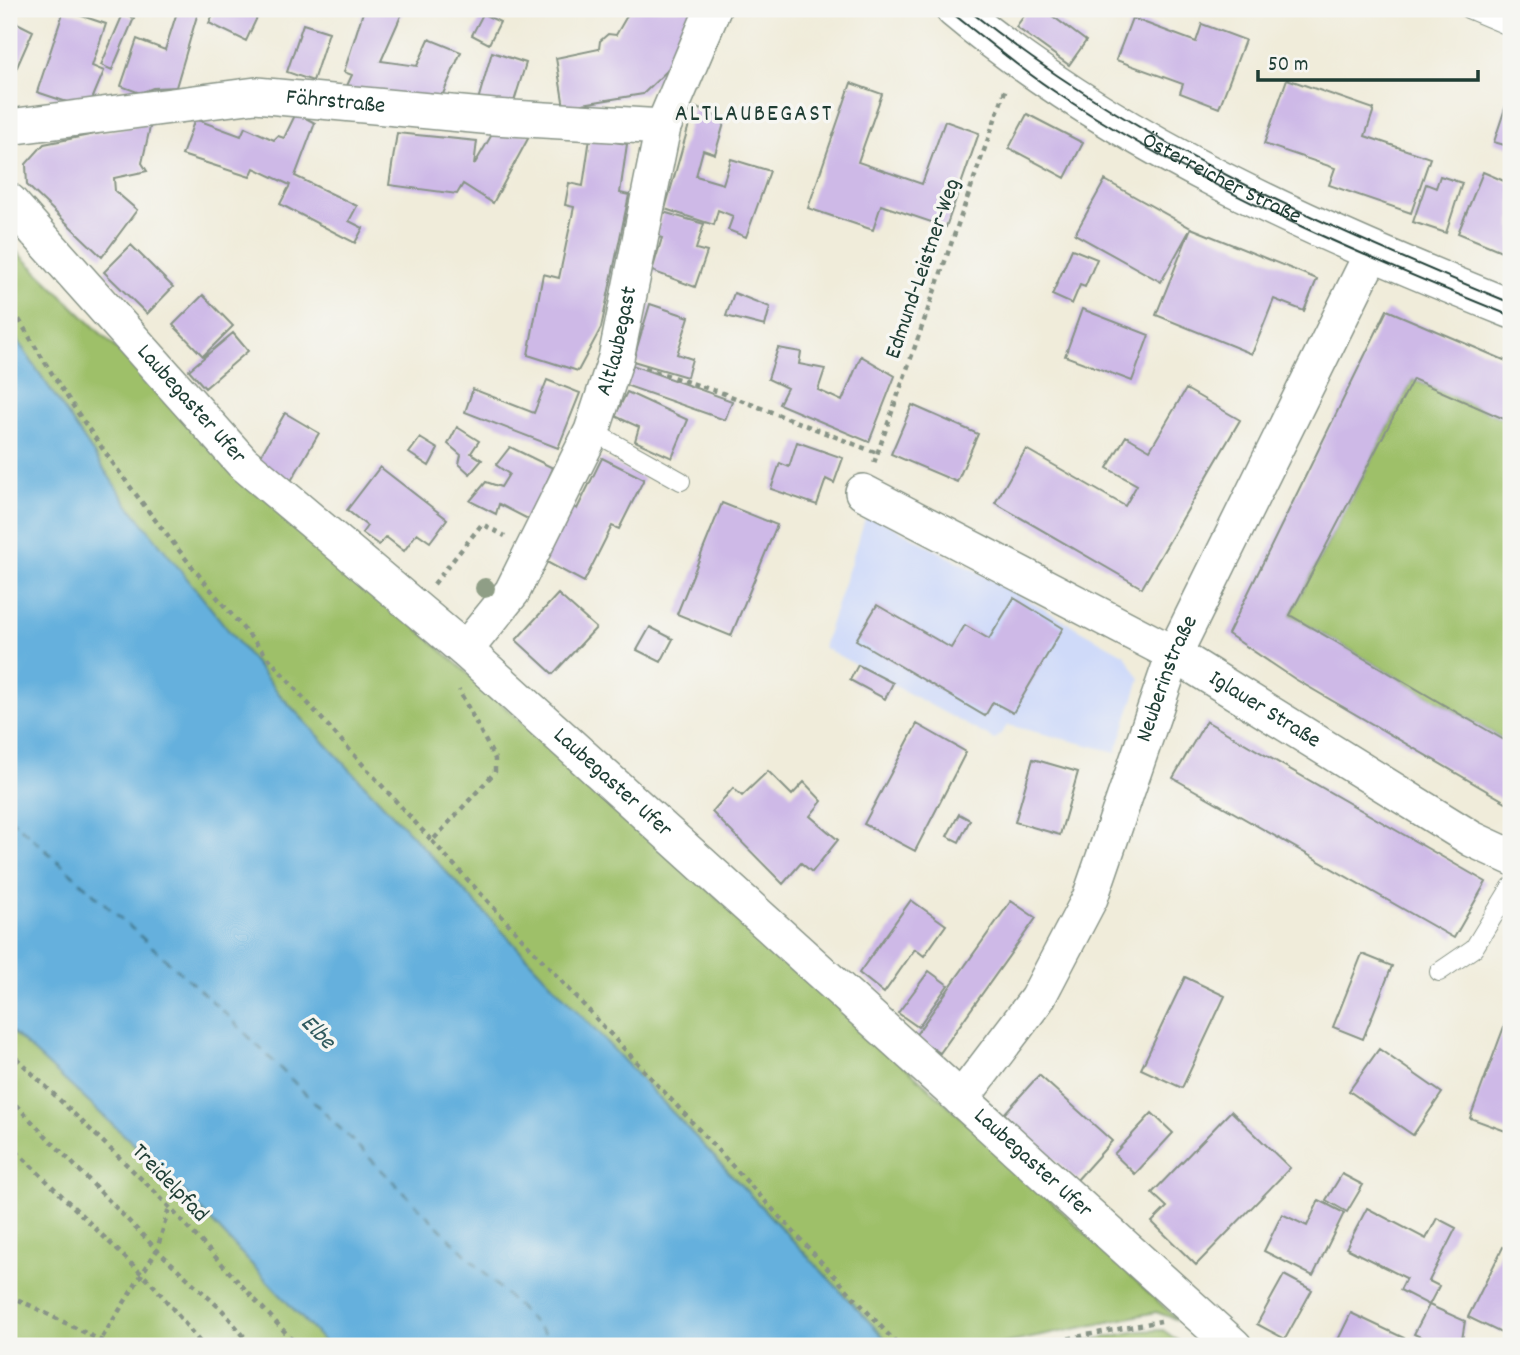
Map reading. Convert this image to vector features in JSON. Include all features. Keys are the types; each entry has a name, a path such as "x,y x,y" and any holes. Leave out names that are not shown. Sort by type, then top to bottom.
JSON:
{"main road":[{"name":"Österreicher Straße","path":"954,9 1017,58 1115,121 1217,179 1372,253 1511,309"}],"street":[{"name":"Altlaubegast","path":"459,664 512,592 592,431 616,358 663,127 713,9"},
{"name":"Fährstraße","path":"9,127 256,95 494,117 663,127"},
{"name":"Laubegaster Ufer","path":"9,201 242,462 414,609 459,664 961,1099 1234,1346"},
{"name":"Neuberinstraße","path":"961,1099 1037,999 1090,898 1174,654 1372,253"},
{"name":"Iglauer Straße","path":"863,492 1174,654 1472,839 1511,857"}],"lane":[{"path":"1468,9 1511,27"},
{"path":"592,431 681,481"},
{"path":"1439,972 1474,948 1511,887"}],"path":[{"name":"Edmund-Leistner-Weg","path":"863,492 1017,58"},
{"path":"9,302 47,370 149,515 300,695 899,1346"},
{"path":"616,358 725,394 877,453"},
{"path":"414,609 482,524 533,551"},
{"path":"432,841 495,772 495,759 459,664"},
{"name":"Treidelpfad","path":"9,1051 169,1207 298,1346"},
{"path":"9,1098 157,1250 223,1311 252,1346"},
{"path":"9,1144 142,1274 203,1346"},
{"path":"99,1344 157,1250 169,1207"},
{"path":"9,1294 99,1344 112,1346"},
{"path":"1029,1346 1161,1321 1171,1327"}],"shaded area":[{"path":"867,513 1125,655 1140,679 1116,752 1008,725 995,740 823,647"}],"green space":[{"path":"9,244 239,468 958,1114 1178,1320 1156,1312 993,1346 892,1346 280,695 126,502 9,328"},
{"path":"1413,379 1511,422 1511,744 1290,615"},
{"path":"9,1029 171,1178 328,1346 9,1346"},
{"path":"1163,1330 1185,1346 1059,1346 1139,1331"}],"water":[{"name":"Elbe","path":"9,328 126,502 280,695 892,1346 328,1346 171,1178 9,1029"}],"building":[{"path":"178,9 199,9 176,87 153,88 140,93 121,86 137,39 165,50"},
{"path":"216,9 261,9 246,41 209,23"},
{"path":"364,9 404,9 381,61 417,66 429,39 461,52 440,101 345,90 352,75 344,72"},
{"path":"631,9 700,9 670,68 643,94 564,107 556,58 599,49 600,41 608,34 616,35"},
{"path":"1029,9 1043,9 1086,41 1069,65 1016,27"},
{"path":"64,10 106,24 92,66 104,71 91,102 76,105 37,92"},
{"path":"123,14 134,18 112,70 101,65"},
{"path":"483,14 500,22 489,44 472,35"},
{"path":"1132,18 1196,42 1202,24 1245,40 1219,108 1180,93 1183,84 1116,60"},
{"path":"15,22 33,31 9,85 9,37"},
{"path":"303,24 329,32 313,81 287,72"},
{"path":"492,52 526,63 511,111 478,100"},
{"path":"1287,79 1374,109 1365,136 1430,158 1411,213 1329,185 1335,168 1264,144"},
{"path":"851,83 882,94 858,162 922,184 945,121 979,133 946,227 881,205 873,230 808,208"},
{"path":"1511,90 1511,147 1494,142"},
{"path":"694,107 725,120 715,154 703,150 696,176 723,184 731,159 770,171 746,237 728,230 733,216 718,210 714,225 665,209"},
{"path":"296,113 315,123 295,176 357,206 349,221 363,228 355,243 280,204 290,185 254,168 250,177 182,155 195,119 241,136 245,127 274,140 278,136 284,138"},
{"path":"1027,114 1083,143 1065,178 1009,148"},
{"path":"151,123 142,163 147,171 114,178 115,191 137,210 102,257 27,185 26,164 44,144"},
{"path":"494,131 530,135 493,203 463,184 457,194 389,185 397,133 477,141 474,165"},
{"path":"590,138 627,144 620,193 629,195 601,328 578,371 528,355 543,274 559,278 574,207 565,205 569,183 583,186"},
{"path":"1483,172 1511,184 1511,255 1458,233"},
{"path":"1440,176 1462,183 1446,233 1413,222 1426,184 1436,188"},
{"path":"1105,180 1191,228 1161,282 1075,234"},
{"path":"663,212 704,224 696,249 707,252 695,287 652,271 662,238 655,236"},
{"path":"1191,228 1317,279 1304,311 1274,299 1252,354 1156,315"},
{"path":"131,245 173,287 147,314 104,272"},
{"path":"1072,249 1097,259 1085,287 1080,285 1072,304 1052,295"},
{"path":"734,293 770,307 765,326 726,316"},
{"path":"203,295 233,326 203,356 173,325"},
{"path":"650,304 689,317 677,354 692,359 687,377 633,361"},
{"path":"1082,309 1149,335 1132,381 1065,356"},
{"path":"1387,310 1511,363 1511,422 1413,379 1290,615 1511,744 1511,805 1295,679 1228,634"},
{"path":"233,333 248,351 205,388 189,370"},
{"path":"778,348 801,352 799,364 825,369 818,390 842,401 861,356 895,376 869,442 779,404 787,388 768,379"},
{"path":"632,365 732,401 725,420 625,385"},
{"path":"547,380 580,393 558,448 465,412 473,389 534,413"},
{"path":"1186,389 1240,420 1142,588 995,503 1026,449 1125,506 1137,485 1107,468 1126,436 1150,450"},
{"path":"627,392 688,420 672,458 635,441 639,427 615,416"},
{"path":"912,405 978,434 957,482 891,454"},
{"path":"285,413 319,433 291,481 257,462"},
{"path":"457,427 479,441 471,453 482,460 470,474 459,464 461,455 448,444"},
{"path":"420,438 438,449 429,466 409,453"},
{"path":"797,442 843,458 834,483 826,479 817,505 771,489 780,463 789,467"},
{"path":"510,447 553,468 530,520 499,504 496,514 470,501 486,482 501,487 509,474 496,465"},
{"path":"602,458 644,479 619,529 612,526 584,582 541,559 569,504 577,509"},
{"path":"380,467 447,519 430,542 417,533 404,551 386,537 379,545 362,533 367,526 347,510"},
{"path":"722,503 777,525 731,636 677,614"},
{"path":"558,594 596,628 553,674 516,640"},
{"path":"1014,598 1063,628 1013,713 993,702 985,716 856,640 877,605 951,648 965,625 989,639"},
{"path":"650,627 673,639 661,662 637,650"},
{"path":"858,665 893,683 885,699 850,680"},
{"path":"1206,721 1486,882 1454,938 1173,778"},
{"path":"917,724 966,752 915,851 864,824"},
{"path":"1033,759 1078,772 1060,835 1015,822"},
{"path":"768,771 792,795 804,782 822,801 810,816 838,840 812,872 801,863 783,884 712,812 733,788 742,796"},
{"path":"959,814 970,820 959,842 947,836"},
{"path":"911,900 946,925 924,956 915,949 884,993 859,973"},
{"path":"1011,901 1036,918 940,1053 915,1036"},
{"path":"1362,954 1392,966 1363,1039 1333,1027"},
{"path":"929,971 948,985 918,1027 898,1013"},
{"path":"1185,977 1225,996 1182,1088 1141,1069"},
{"path":"1511,1008 1511,1133 1470,1118"},
{"path":"1379,1049 1442,1093 1413,1135 1349,1091"},
{"path":"1039,1075 1112,1141 1077,1180 1004,1114"},
{"path":"1231,1111 1290,1168 1196,1265 1152,1222 1167,1207 1152,1193"},
{"path":"1152,1113 1173,1133 1135,1174 1114,1154"},
{"path":"1342,1174 1363,1185 1347,1212 1326,1200"},
{"path":"1319,1200 1344,1213 1313,1276 1264,1251 1282,1214 1307,1226"},
{"path":"1367,1208 1426,1239 1437,1218 1456,1228 1429,1281 1439,1286 1429,1305 1400,1290 1406,1278 1346,1248"},
{"path":"1503,1247 1511,1251 1511,1312 1501,1333 1468,1317"},
{"path":"1284,1275 1312,1290 1285,1339 1257,1324"},
{"path":"1429,1305 1465,1321 1461,1346 1421,1346 1425,1339 1414,1334"},
{"path":"1351,1313 1404,1338 1400,1346 1335,1346"}],"ferry route":[{"path":"9,817 225,1013 557,1346"}],"tram line":[{"path":"947,9 1050,89 1173,162 1340,244 1511,316"},
{"path":"967,9 1094,100 1228,176 1368,242 1511,303"}],"district":[{"name":"ALTLAUBEGAST","path":"754,115"}]}
